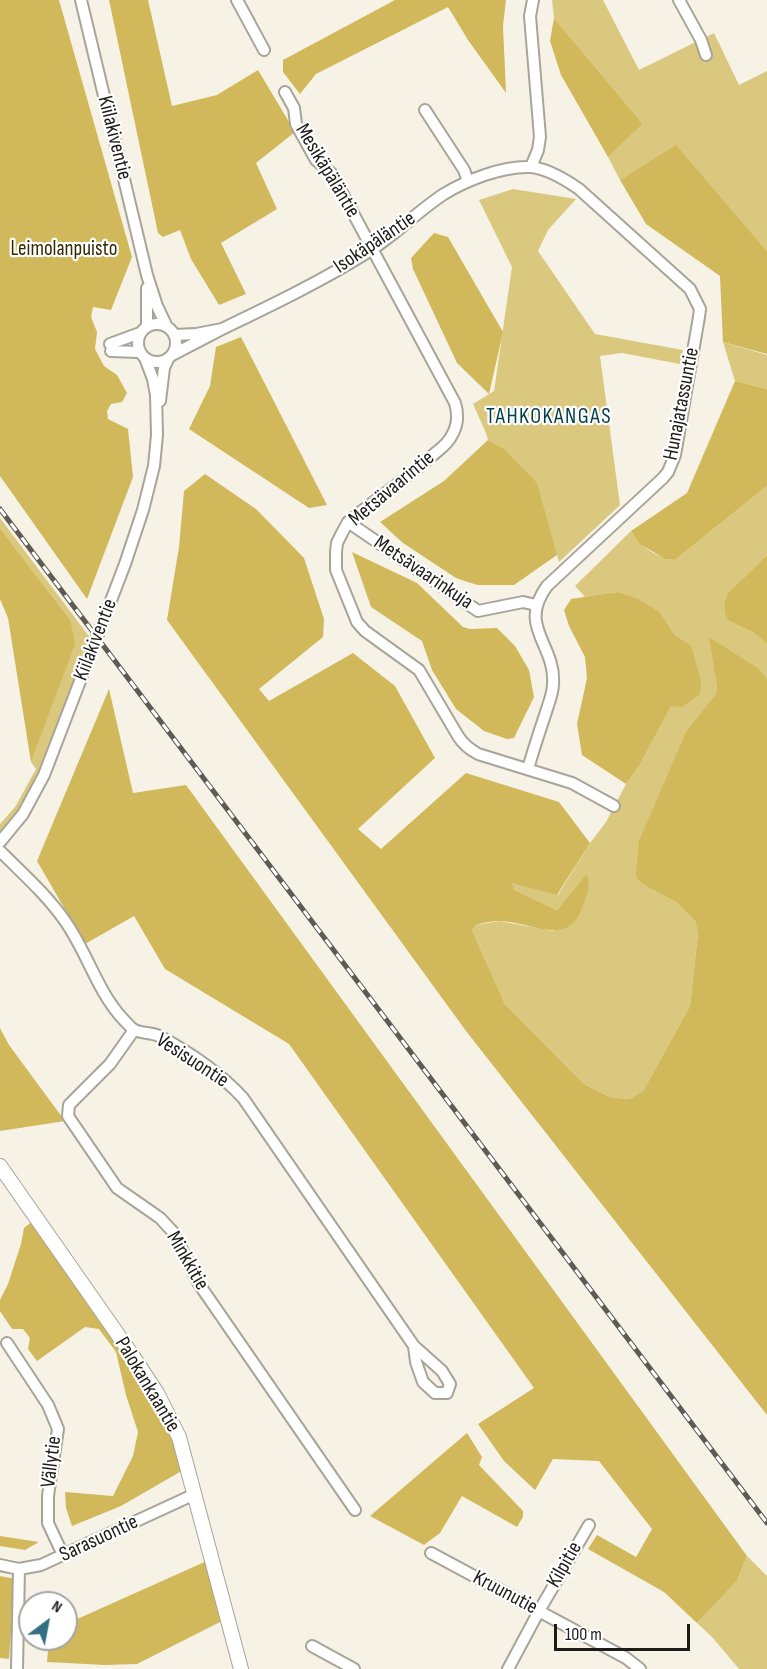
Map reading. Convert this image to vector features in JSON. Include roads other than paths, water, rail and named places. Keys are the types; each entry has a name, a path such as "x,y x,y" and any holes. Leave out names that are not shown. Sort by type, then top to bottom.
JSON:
{"main road":[{"name":"Palokankaantie","path":"0,1166 130,1352 157,1393 179,1437 240,1669"}],"street":[{"name":"Kiilakiventie","path":"81,0 147,275 157,306 170,331"},
{"path":"237,0 264,50"},
{"path":"531,167 538,150 540,137 530,16 533,0"},
{"path":"679,0 701,40 706,55"},
{"name":"Mesikäpäläntie","path":"285,92 294,108 296,124 316,160 332,174 373,249"},
{"path":"425,110 464,170 468,181"},
{"name":"Isokäpäläntie","path":"170,357 373,249 443,195 468,181 500,171 531,167"},
{"name":"Hunajatassuntie","path":"531,167 562,177 579,189 690,289 700,309 675,455 668,472 547,586 536,605"},
{"name":"Metsävaarintie","path":"373,249 455,403 457,422 448,442 348,522 342,532 337,543 336,570 357,622 365,631 419,670 464,745 478,754 572,783 614,806"},
{"name":"Kiilakiventie","path":"143,330 147,275"},
{"path":"156,324 170,331 176,345 170,357 158,362 153,362 142,355 111,347 156,324"},
{"name":"Isokäpäläntie","path":"170,331 196,334 222,329"},
{"path":"142,355 137,343 143,330"},
{"name":"Kiilakiventie","path":"142,355 153,379 158,425"},
{"name":"Kiilakiventie","path":"0,842 23,814 44,775 125,564 143,510 154,466 164,368 170,357"},
{"name":"Metsävaarinkuja","path":"348,522 478,611 523,602 536,605"},
{"path":"528,769 554,680 552,667 535,621 536,605"},
{"name":"Vesisuontie","path":"0,850 64,920 79,942 108,1000 134,1030 155,1034 173,1044 228,1081 243,1098 414,1346"},
{"name":"Minkkitie","path":"134,1030 110,1064 69,1105 68,1116 117,1188 160,1218 173,1232 199,1284 355,1510"},
{"name":"Vällytie","path":"7,1343 48,1405 57,1429 48,1496 48,1523 63,1555"},
{"name":"Sarasuontie","path":"0,1565 19,1569 41,1565 195,1494"},
{"name":"Kilpitie","path":"508,1669 588,1525"},
{"name":"Kruunutie","path":"431,1553 626,1658 640,1669"},
{"path":"17,1669 19,1569"},
{"path":"312,1646 354,1669"}],"railway":[{"path":"0,509 767,1523"}],"district":[{"name":"TAHKOKANGAS","path":"549,417"}],"park label":[{"name":"Leimolanpuisto","path":"64,250"}]}
